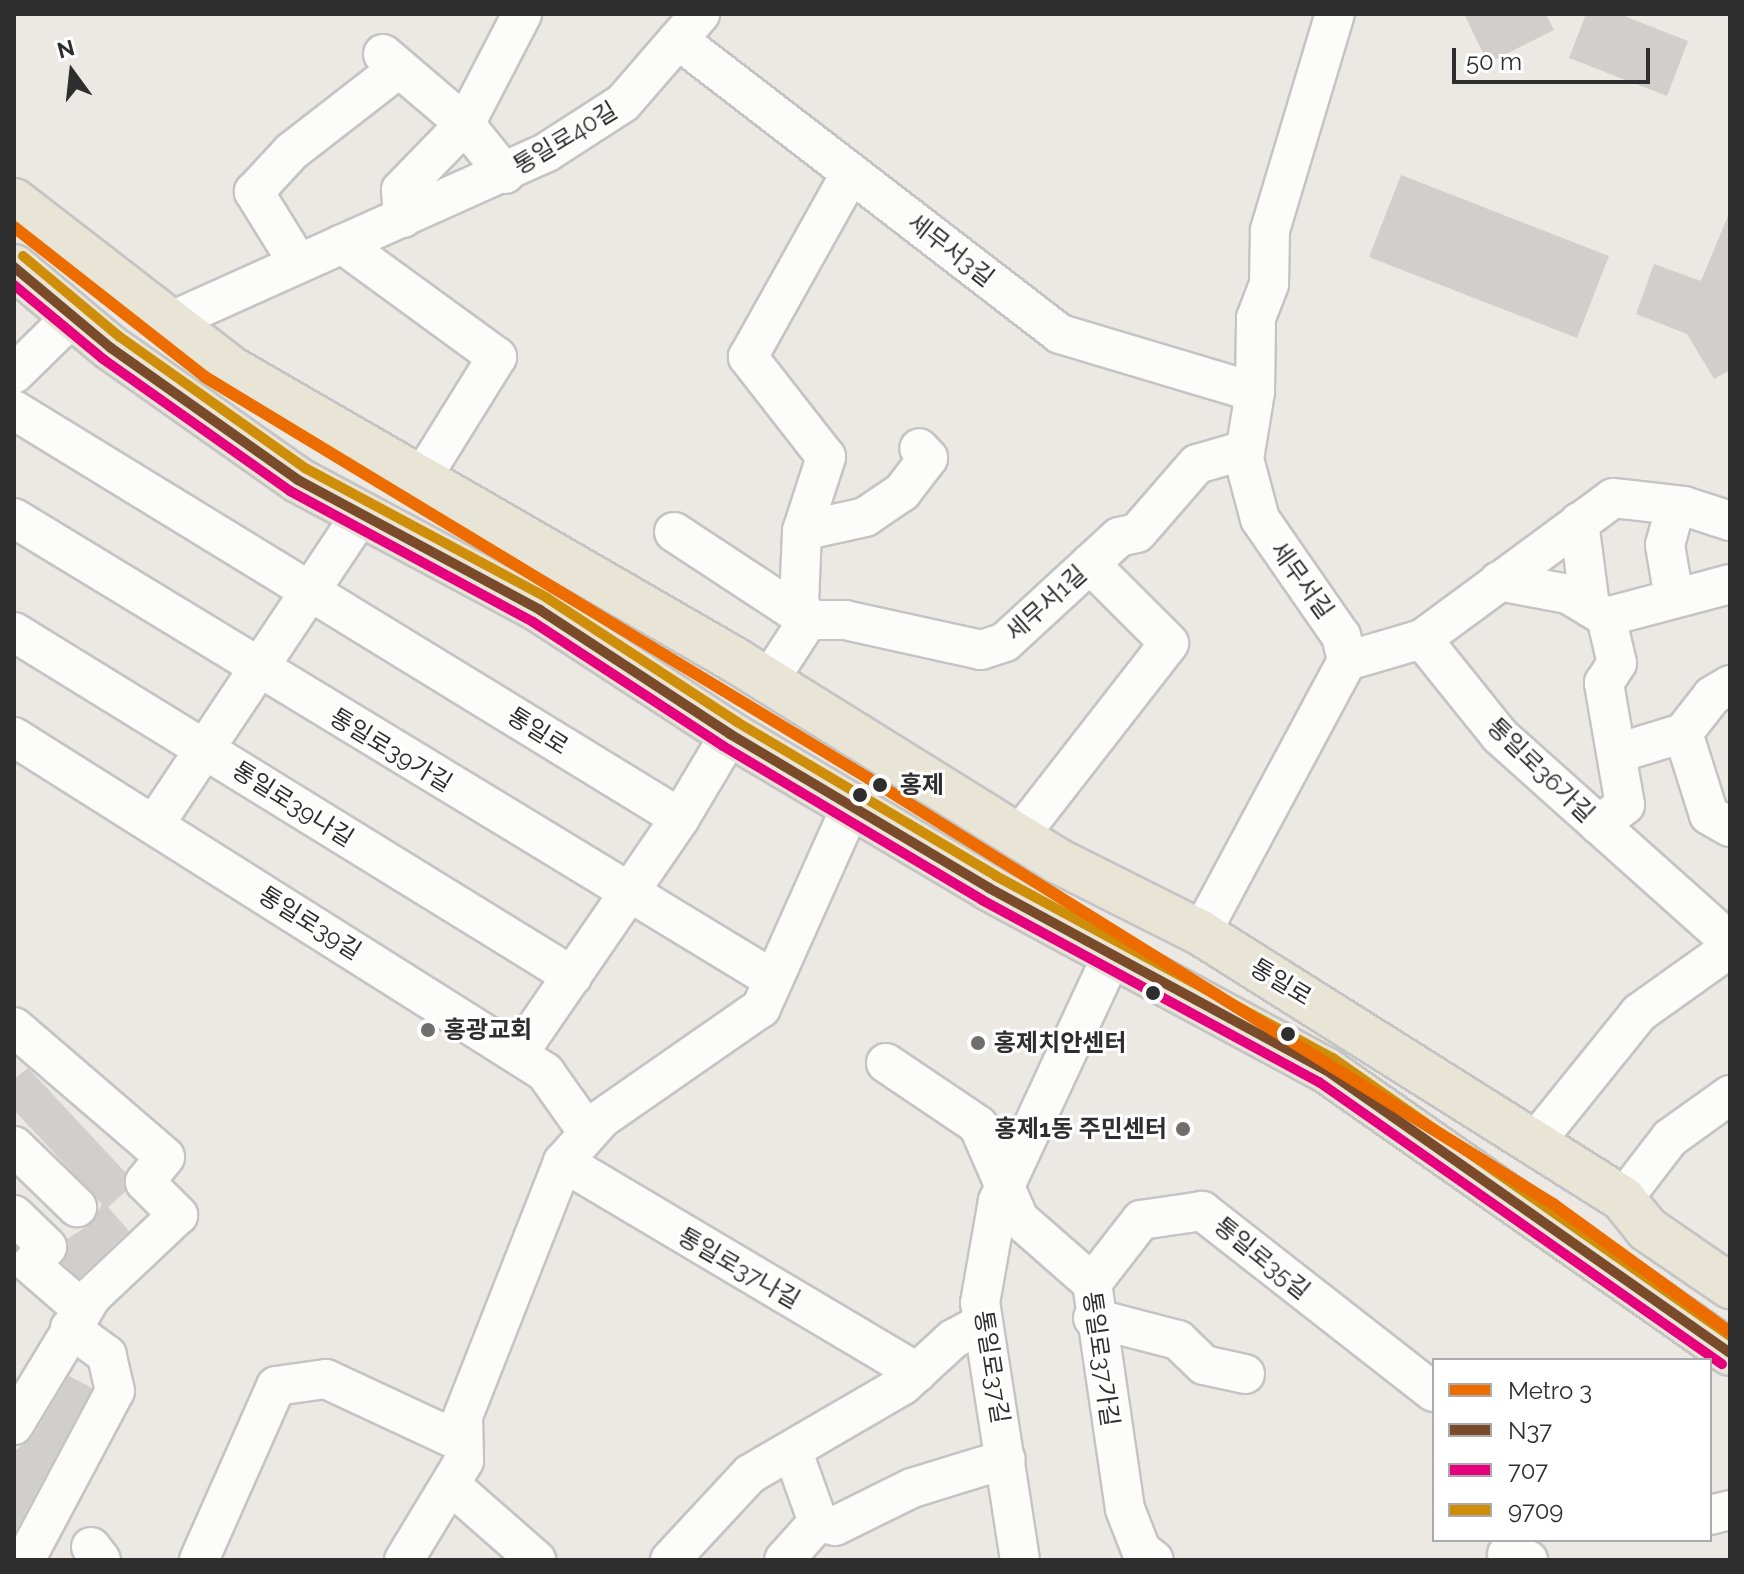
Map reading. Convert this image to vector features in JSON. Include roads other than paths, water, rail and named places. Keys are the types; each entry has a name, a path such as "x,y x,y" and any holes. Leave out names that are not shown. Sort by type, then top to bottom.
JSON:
{"main road":[{"name":"통일로","path":"14,201 167,323 233,370 769,680 1019,836 1201,933 1623,1199 1647,1229 1730,1286"},
{"path":"14,267 72,317 359,518 540,610 730,734 851,807 1112,955 1326,1070 1730,1353"}],"street":[{"path":"403,218 401,190 465,124 522,14"},
{"name":"세무서길","path":"1335,14 1270,230 1269,284 1256,318 1255,392 1244,459 1260,519 1336,626 1347,661"},
{"name":"세무서3길","path":"692,22 851,173 1060,334 1255,392"},
{"name":"통일로40길","path":"167,323 505,174 623,103 692,22"},
{"path":"298,263 254,192 292,151 391,61 465,124 505,174"},
{"path":"808,620 799,603 802,531 826,457 748,357 851,173"},
{"path":"342,244 497,357 421,479"},
{"path":"14,374 72,317"},
{"name":"통일로","path":"14,410 680,818"},
{"path":"802,531 865,517 902,492 928,458 919,448"},
{"name":"세무서1길","path":"808,620 845,620 981,650 1005,642 1119,537 1137,533 1197,464 1232,454 1244,459"},
{"path":"1201,933 1347,661 1422,639 1613,498 1676,505 1730,521"},
{"path":"1674,598 1665,545 1676,505"},
{"name":"통일로39가길","path":"14,518 259,670 771,978"},
{"path":"154,825 359,518"},
{"name":"통일로36가길","path":"1579,522 1598,612 1617,663 1604,683 1625,805 1599,825"},
{"path":"674,532 808,620"},
{"path":"1019,836 1169,643 1090,564"},
{"path":"1499,581 1568,594 1598,612 1730,584"},
{"path":"769,680 808,620"},
{"name":"통일로39나길","path":"14,632 572,976"},
{"name":"통일로36가길","path":"1422,639 1500,736 1730,945"},
{"path":"1618,753 1683,733 1712,696 1730,685"},
{"path":"1683,733 1709,815 1730,827"},
{"path":"518,1054 680,818 730,734"},
{"name":"통일로39길","path":"14,737 545,1072 587,1131"},
{"path":"404,1560 453,1487 463,1443 463,1416 563,1162 587,1131 761,1008 771,978 851,807"},
{"path":"1535,1142 1639,1013 1730,945"},
{"name":"통일로37길","path":"1020,1560 980,1303 1007,1182 1112,955"},
{"path":"14,1027 165,1157 145,1182 178,1215 76,1319 14,1425"},
{"path":"886,1063 978,1125 1007,1182"},
{"path":"1623,1199 1670,1138 1723,1113"},
{"path":"14,1146 77,1207"},
{"name":"통일로37나길","path":"563,1162 917,1372"},
{"name":"통일로37가길","path":"1007,1182 1019,1219 1092,1300 1125,1509 1141,1550 1154,1560"},
{"name":"통일로35길","path":"1092,1300 1141,1220 1202,1211 1432,1390"},
{"path":"14,1215 47,1247 31,1265 107,1355 115,1391 25,1560"},
{"path":"1092,1300 1178,1340 1204,1365 1245,1374"},
{"path":"670,1560 750,1474 793,1452 917,1372 953,1339 983,1323"},
{"path":"199,1560 276,1386 326,1379 463,1443"},
{"path":"784,1560 818,1522 793,1452"},
{"name":"통일로37길","path":"818,1522 835,1526 912,1488 1006,1459"},
{"path":"453,1487 536,1560"}],"metro line":[{"name":"3","path":"14,227 205,377 868,778 1553,1204 1730,1332"}],"place":[{"name":"홍제","path":"880,785"},
{"name":"홍광교회","path":"428,1030"},
{"name":"홍제치안센터","path":"978,1043"},
{"name":"홍제1동 주민센터","path":"1183,1129"}]}
